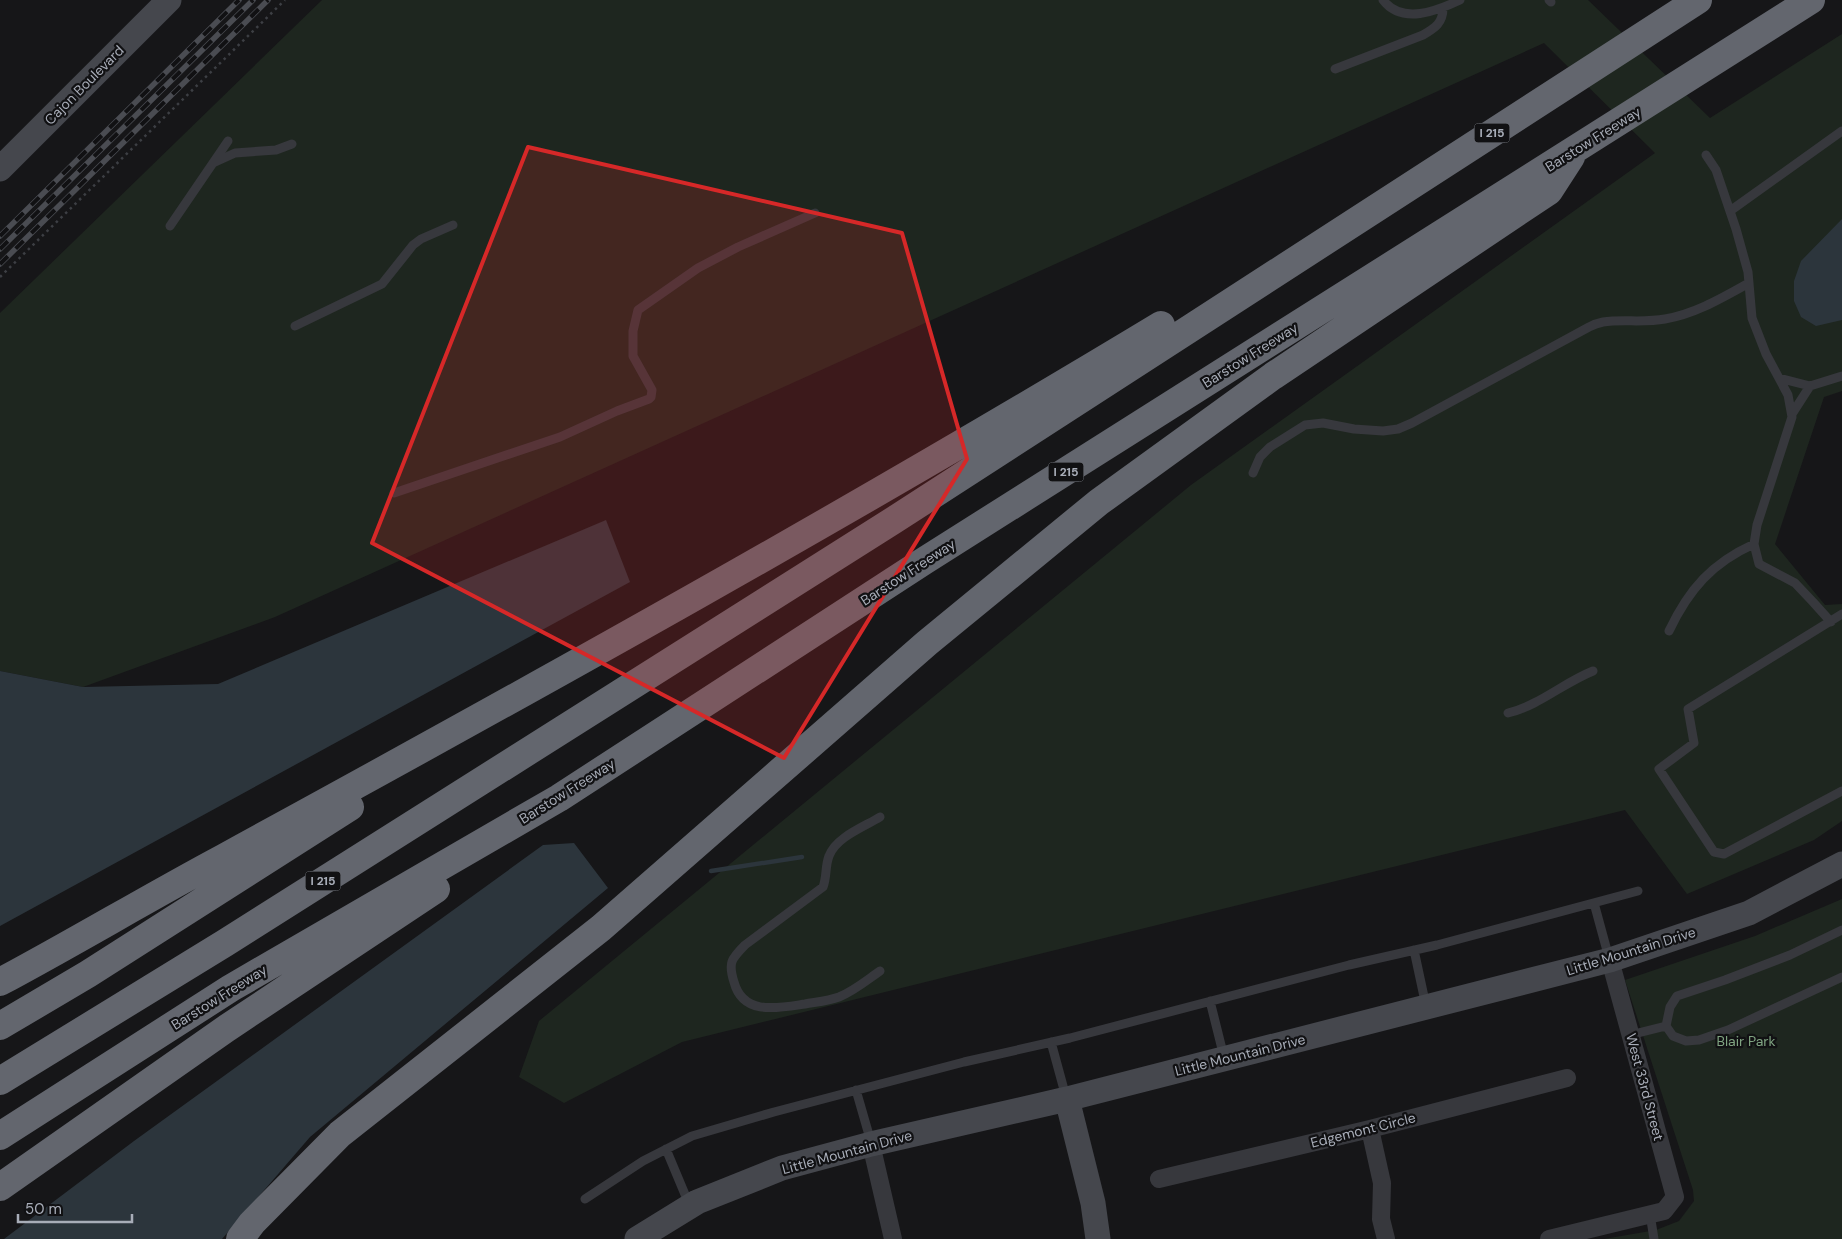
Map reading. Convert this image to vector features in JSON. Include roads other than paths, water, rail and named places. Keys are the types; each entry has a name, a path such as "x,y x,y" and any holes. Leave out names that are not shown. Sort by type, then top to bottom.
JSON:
{"highway":[{"name":"I 215","path":"0,1081 242,932 894,520 1698,0"},
{"name":"Barstow Freeway","path":"0,1136 231,988 559,798 924,561 1812,0"},
{"path":"240,1239 252,1222 340,1134 601,928 927,643 1098,502 1273,376 1550,191 1576,150"},
{"path":"0,982 512,700 988,430 1250,272 1286,266"},
{"path":"0,1026 88,974 337,816 512,700"},
{"path":"0,1187 227,1028 458,875 559,798"}],"main road":[{"name":"Cajon Boulevard","path":"0,169 169,0"},
{"name":"Little Mountain Drive","path":"637,1239 690,1206 782,1168 871,1144 1067,1099 1610,960 1749,913 1842,864"},
{"path":"1067,1099 1093,1203 1098,1239"}],"street":[{"name":"West 33rd Street","path":"1610,960 1675,1197 1657,1212"},
{"name":"Edgemont Circle","path":"1159,1179 1370,1129 1567,1078"},
{"path":"1370,1129 1382,1183 1381,1219 1386,1239"},
{"path":"871,1144 893,1239"},
{"path":"1549,1239 1657,1212"}],"lane":[{"path":"1383,0 1398,12 1412,14 1443,8 1460,0"},
{"path":"1335,69 1423,35 1435,28 1441,21 1443,8"},
{"path":"1730,211 1842,131"},
{"path":"170,226 228,140"},
{"path":"212,163 235,153 276,150 292,144"},
{"path":"1706,155 1716,170 1748,272 1752,318 1766,354 1788,395 1792,414"},
{"path":"394,493 560,437 617,411 649,399 652,390 633,356 633,331 638,310 698,268 738,247 815,213"},
{"path":"295,326 382,284 413,245 421,239 453,225"},
{"path":"1253,473 1260,457 1270,447 1305,425 1323,423 1370,432 1398,429 1420,419 1589,327 1603,322 1644,322 1686,314 1704,307 1749,283"},
{"path":"1779,378 1810,386 1842,376"},
{"path":"1810,386 1792,414 1757,525 1754,544 1759,564 1795,583 1830,622"},
{"path":"1670,631 1680,607 1698,583 1728,557 1754,544"},
{"path":"1842,614 1688,709 1694,743 1659,768 1714,852 1724,854 1842,791"},
{"path":"1508,713 1534,705 1576,678 1593,671"},
{"path":"880,817 834,846 828,858 826,879 823,887 745,945 734,956 730,967 736,990 753,1005 766,1008 836,998 856,988 880,971"},
{"path":"585,1199 643,1161 692,1136 964,1062 1051,1042 1414,950 1638,891"},
{"path":"1594,903 1610,960"},
{"path":"1842,930 1790,955 1677,996 1670,1007 1666,1026 1673,1036 1686,1041 1699,1040 1728,1030 1842,976"},
{"path":"1414,950 1426,1007"},
{"path":"1210,1001 1224,1059"},
{"path":"1630,1035 1666,1026"},
{"path":"1051,1042 1067,1099"},
{"path":"856,1090 871,1144"},
{"path":"666,1149 690,1206"},
{"path":"1654,1239 1657,1212"}],"waterway":[{"path":"711,871 802,857"}],"railway":[{"path":"0,236 239,0"},
{"path":"0,249 253,0"},
{"path":"0,264 268,0"}],"park label":[{"name":"Blair Park","path":"1746,1041"}]}
